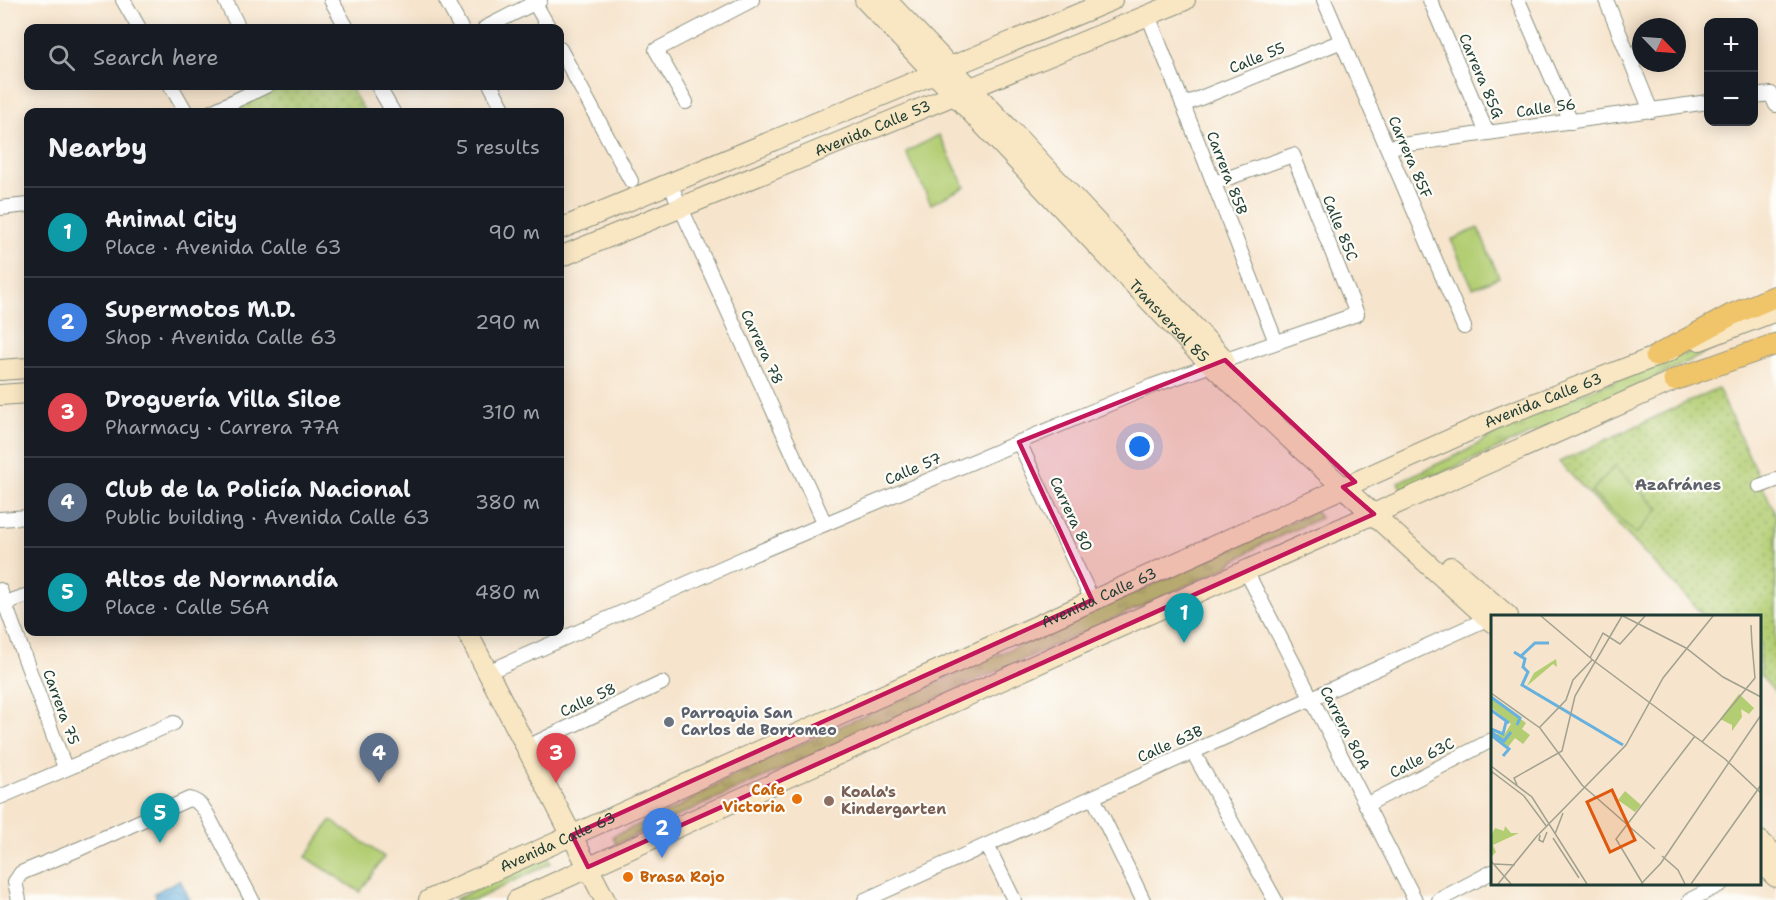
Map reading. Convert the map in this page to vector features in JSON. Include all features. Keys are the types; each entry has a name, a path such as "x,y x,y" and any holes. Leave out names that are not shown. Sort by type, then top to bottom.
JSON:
{"main road":[{"name":"Transversal 85","path":"866,0 963,91 1071,220 1349,485 1492,615"},
{"name":"Transversal 85","path":"886,0 943,70"},
{"name":"Avenida Calle 53","path":"564,227 1112,0"},
{"name":"Avenida Calle 53","path":"564,255 1185,0"},
{"path":"1656,356 1731,315 1776,296"},
{"name":"Avenida Calle 63","path":"429,900 1502,416 1776,311"},
{"path":"517,900 1776,333"},
{"path":"1674,380 1776,344"},
{"path":"0,370 24,368"},
{"path":"0,395 24,393"},
{"path":"469,636 605,900"},
{"path":"1761,842 1776,856"},
{"path":"1761,863 1776,877"}],"street":[{"path":"123,0 137,24"},
{"path":"225,0 237,24"},
{"path":"332,0 345,24"},
{"path":"446,0 459,24"},
{"path":"686,102 656,50 752,0"},
{"name":"Carrera 85F","path":"1324,0 1464,327"},
{"name":"Carrera 85G","path":"1430,0 1487,133"},
{"path":"1518,0 1571,122"},
{"path":"493,24 536,1 547,24"},
{"path":"1611,1 1651,111"},
{"name":"Carrera 85B","path":"1148,15 1276,342"},
{"name":"Calle 55","path":"1183,105 1342,41"},
{"path":"564,56 631,181"},
{"path":"173,90 184,108"},
{"path":"219,108 258,90"},
{"path":"380,90 391,108"},
{"path":"493,90 503,108"},
{"path":"1758,97 1774,99"},
{"name":"Calle 56","path":"1388,147 1704,103"},
{"name":"Calle 85C","path":"1214,183 1293,155 1357,314"},
{"name":"Carrera 78","path":"670,183 825,524"},
{"path":"0,208 24,205"},
{"name":"Calle 57","path":"488,672 692,581 1152,386 1357,314"},
{"name":"Carrera 80","path":"1019,442 1092,600"},
{"path":"1760,486 1776,480"},
{"path":"0,519 24,517"},
{"name":"Carrera 80A","path":"1246,571 1415,900"},
{"path":"2,596 24,595"},
{"name":"Carrera 75","path":"2,596 65,768"},
{"name":"Calle 63B","path":"865,900 879,897 987,845 1312,698 1491,621"},
{"name":"Calle 58","path":"527,747 662,683"},
{"path":"0,796 174,723"},
{"name":"Calle 63C","path":"1366,805 1491,741"},
{"path":"1193,752 1275,900"},
{"path":"1093,797 1143,900"},
{"path":"19,900 15,882 21,873 189,799 202,806 207,814 252,900"},
{"path":"987,845 1014,900"},
{"path":"1439,900 1491,873"},
{"path":"1690,900 1719,885"}],"highlighted area":[{"path":"1225,360 1355,482 1343,487 1374,514 588,867 572,835 1092,600 1019,442"}],"green space":[{"path":"273,90 351,90 363,108 239,108"},
{"path":"939,135 965,187 931,204 906,152"},
{"path":"1478,228 1499,277 1473,288 1451,240"},
{"path":"1751,330 1622,393 1402,490 1398,482 1466,451 1510,425 1575,396"},
{"path":"1718,388 1776,515 1776,693 1761,676 1761,615 1703,615 1559,462"},
{"path":"1614,467 1659,509 1636,534 1591,492"},
{"path":"1315,511 1320,518 1258,546 1221,570 616,844 613,836 675,809 735,774"},
{"path":"331,820 384,857 360,892 306,857"},
{"path":"549,857 551,863 475,900 453,900"}],"water":[{"path":"180,880 190,900 157,900 154,893"}],"place":[{"name":"Animal City","path":"1184,643"},
{"name":"Parroquia San Carlos de Borromeo","path":"669,722"},
{"name":"Club de la Policía Nacional","path":"379,783"},
{"name":"Droguería Villa Siloe","path":"556,783"},
{"name":"Cafe Victoria","path":"797,799"},
{"name":"Koala's Kindergarten","path":"829,801"},
{"name":"Altos de Normandía","path":"160,843"},
{"name":"Supermotos M.D.","path":"662,858"},
{"name":"Brasa Rojo","path":"628,877"}],"district":[{"name":"Azafránes","path":"1678,484"}]}
